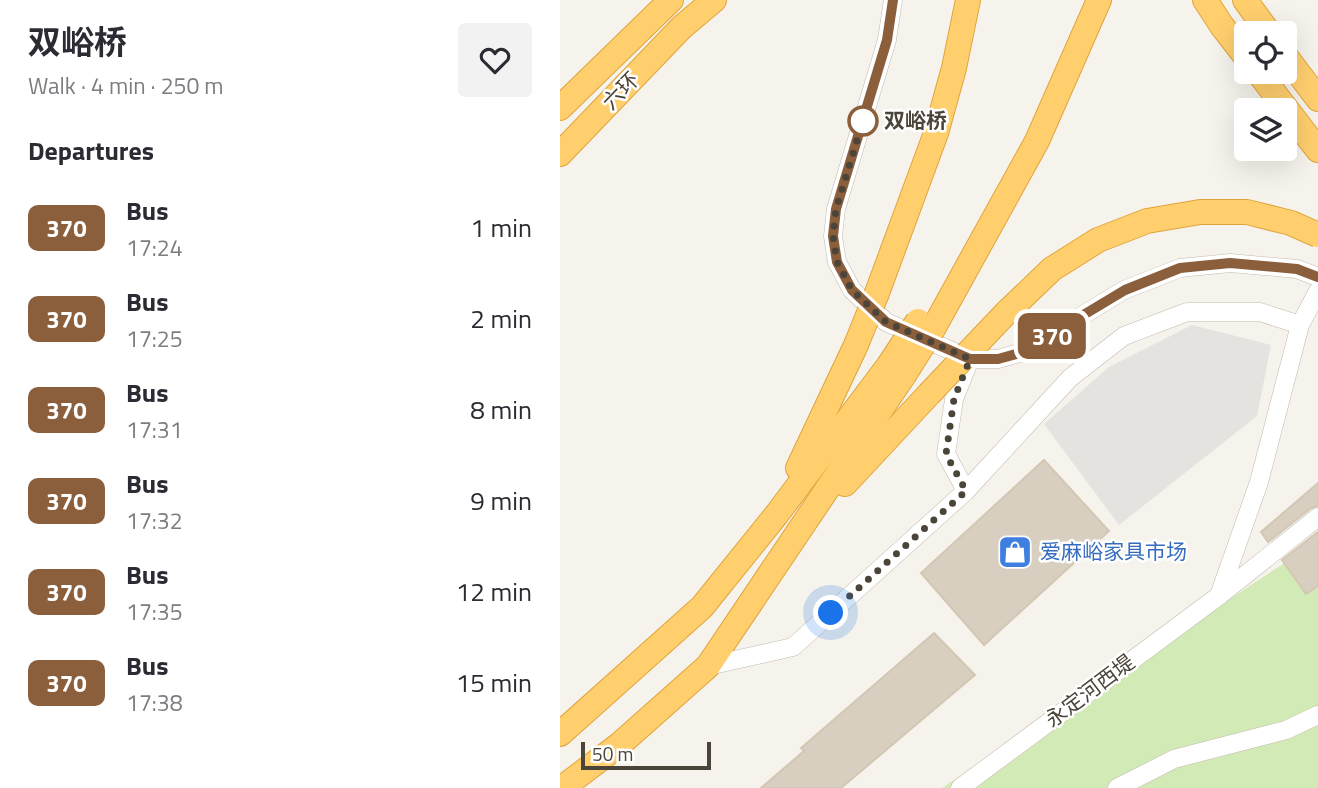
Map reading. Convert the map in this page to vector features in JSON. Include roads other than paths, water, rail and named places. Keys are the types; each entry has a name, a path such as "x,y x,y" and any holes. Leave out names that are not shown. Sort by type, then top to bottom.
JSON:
{"highway":[{"name":"六环","path":"560,154 682,27 714,0"},
{"path":"777,514 856,345 877,293 936,133 954,68 968,0"},
{"path":"1030,137 1081,0"},
{"path":"562,788 619,745 708,666 794,538 925,325 1030,137 1099,0"},
{"path":"1205,0 1234,42"},
{"name":"六环","path":"560,108 668,3"},
{"path":"1247,4 1260,21"},
{"path":"1297,71 1318,99"},
{"path":"1267,84 1318,149"},
{"path":"794,538 1006,313 1052,270 1098,240 1147,221 1200,212 1247,212 1291,223 1318,235"},
{"path":"560,734 702,607 896,370"}],"street":[{"path":"893,0 887,40 836,209 833,236 837,262 852,290 886,322 970,359 998,359 1034,349 1065,326 1125,290 1180,268 1230,263 1297,269 1318,277"},
{"path":"1220,595 1259,482 1300,325 1318,291"},
{"path":"708,666 793,648 966,491 1070,378 1124,336 1186,312 1259,312 1300,325"},
{"path":"966,491 946,454 954,399 970,359"},
{"name":"永定河西堤","path":"960,788 1220,595 1318,517"},
{"path":"1117,788 1174,759 1286,730 1318,715"}],"place":[{"name":"双峪桥","path":"863,121"},
{"name":"爱麻峪家具市场","path":"1015,552"}]}
